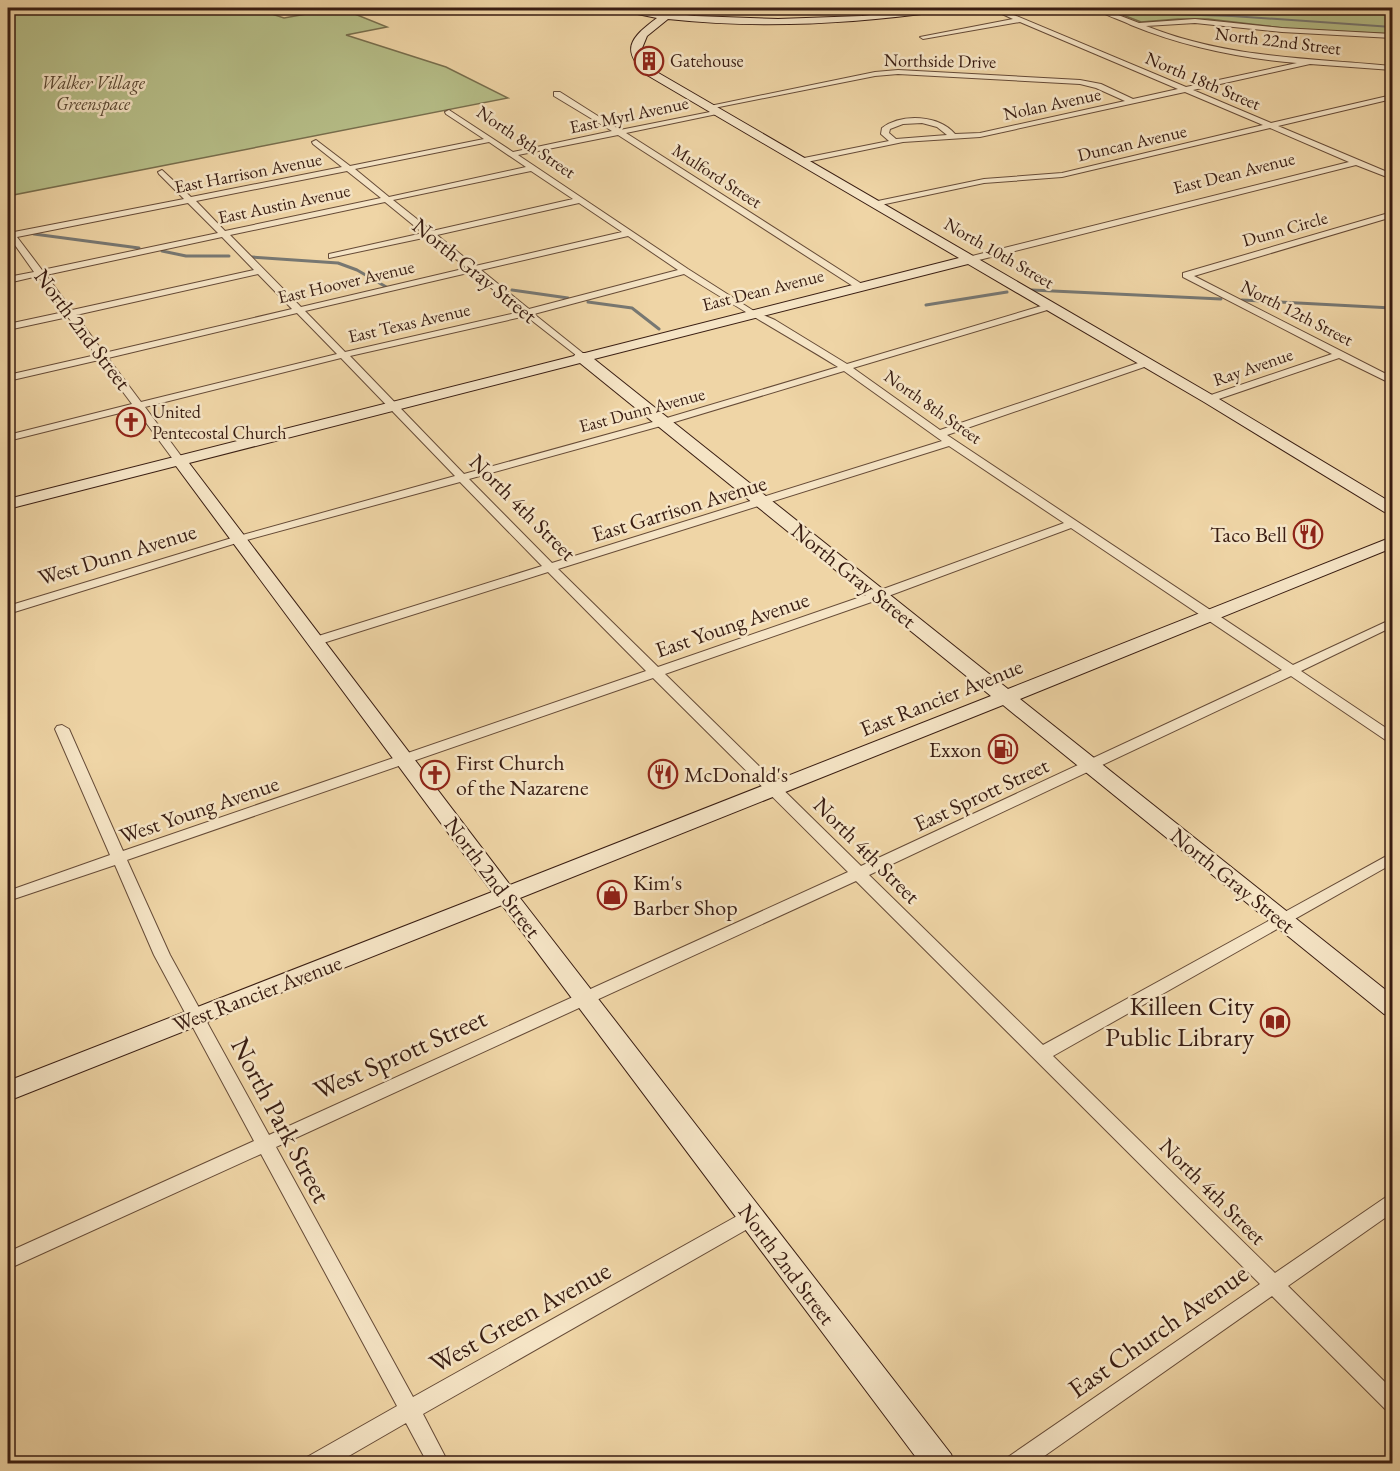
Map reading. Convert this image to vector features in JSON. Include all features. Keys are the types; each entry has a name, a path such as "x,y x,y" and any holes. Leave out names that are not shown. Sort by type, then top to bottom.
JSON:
{"street":[{"path":"613,8 728,20 805,21 890,15 944,8"},
{"name":"North 22nd Street","path":"1096,8 1206,48 1307,63 1392,68"},
{"name":"North 18th Street","path":"1002,12 1392,177"},
{"name":"North 10th Street","path":"666,15 643,34 635,52 636,58 651,73 1052,306 1392,510"},
{"path":"923,37 1019,20"},
{"path":"1140,25 1177,21 1211,21 1281,30 1392,36"},
{"name":"Nolan Avenue","path":"802,161 922,137 980,135 1307,63"},
{"name":"Northside Drive","path":"713,109 886,72 1070,81 1098,86 1133,102"},
{"name":"Mulford Street","path":"556,94 620,132 741,213 859,286"},
{"name":"Duncan Avenue","path":"876,204 984,181 1062,175 1392,97"},
{"name":"East Myrl Avenue","path":"513,154 620,132 713,109"},
{"name":"North 8th Street","path":"449,112 685,271 751,313 772,322 848,369 950,442 1392,738"},
{"path":"895,142 885,134 886,128 908,121 941,126 953,137"},
{"name":"East Harrison Avenue","path":"9,233 490,140"},
{"name":"North Gray Street","path":"316,142 1392,1008"},
{"name":"East Dean Avenue","path":"8,504 581,356 1357,162"},
{"name":"East Austin Avenue","path":"8,279 534,168"},
{"name":"North 4th Street","path":"162,172 552,568 1392,1402"},
{"path":"332,256 581,200"},
{"name":"Dunn Circle","path":"1186,275 1392,215"},
{"name":"North 2nd Street","path":"9,233 72,313 179,460 506,896 940,1464"},
{"name":"East Hoover Avenue","path":"8,378 630,233"},
{"path":"8,327 260,271"},
{"name":"East Texas Avenue","path":"8,438 343,355 526,313 685,271"},
{"name":"North 12th Street","path":"1186,275 1392,381"},
{"name":"East Dunn Avenue","path":"239,539 664,422 848,369 1052,306"},
{"name":"Ray Avenue","path":"1209,399 1341,354"},
{"path":"939,434 1147,363"},
{"name":"East Garrison Avenue","path":"316,641 950,442"},
{"name":"East Young Avenue","path":"405,760 879,595 1072,524"},
{"name":"West Dunn Avenue","path":"8,610 239,539"},
{"name":"East Rancier Avenue","path":"506,896 1392,542"},
{"name":"East Sprott Street","path":"586,1000 1091,767 1392,624"},
{"name":"North Park Street","path":"62,729 162,955 440,1464"},
{"name":"West Young Avenue","path":"8,896 405,760"},
{"path":"1042,1054 1392,858"},
{"name":"West Rancier Avenue","path":"8,1092 506,896"},
{"name":"West Sprott Street","path":"8,1261 586,1000"},
{"name":"East Church Avenue","path":"1015,1464 1392,1203"},
{"name":"West Green Avenue","path":"314,1464 752,1217"}],"green space":[{"name":"Walker Village Greenspace","path":"8,8 253,8 284,18 340,8 387,27 346,35 446,67 508,98 8,196"},
{"path":"1225,8 1232,10 1243,8 1379,8 1392,12 1392,34 1292,29 1208,19 1141,22 1110,10"}],"waterway":[{"path":"1117,8 1139,13 1232,16 1392,27"},
{"path":"34,234 139,248"},
{"path":"162,251 186,256 229,256"},
{"path":"252,257 338,263 357,270 388,288"},
{"path":"512,290 568,298"},
{"path":"1032,290 1221,299"},
{"path":"926,305 1007,292"},
{"path":"1242,300 1392,308"},
{"path":"588,302 632,308 659,329"}],"place":[{"name":"Gatehouse","path":"649,61"},
{"name":"United Pentecostal Church","path":"131,422"},
{"name":"Taco Bell","path":"1308,534"},
{"name":"Exxon","path":"1003,749"},
{"name":"McDonald's","path":"663,774"},
{"name":"First Church of the Nazarene","path":"435,775"},
{"name":"Kim's Barber Shop","path":"612,895"},
{"name":"Killeen City Public Library","path":"1275,1022"}]}
